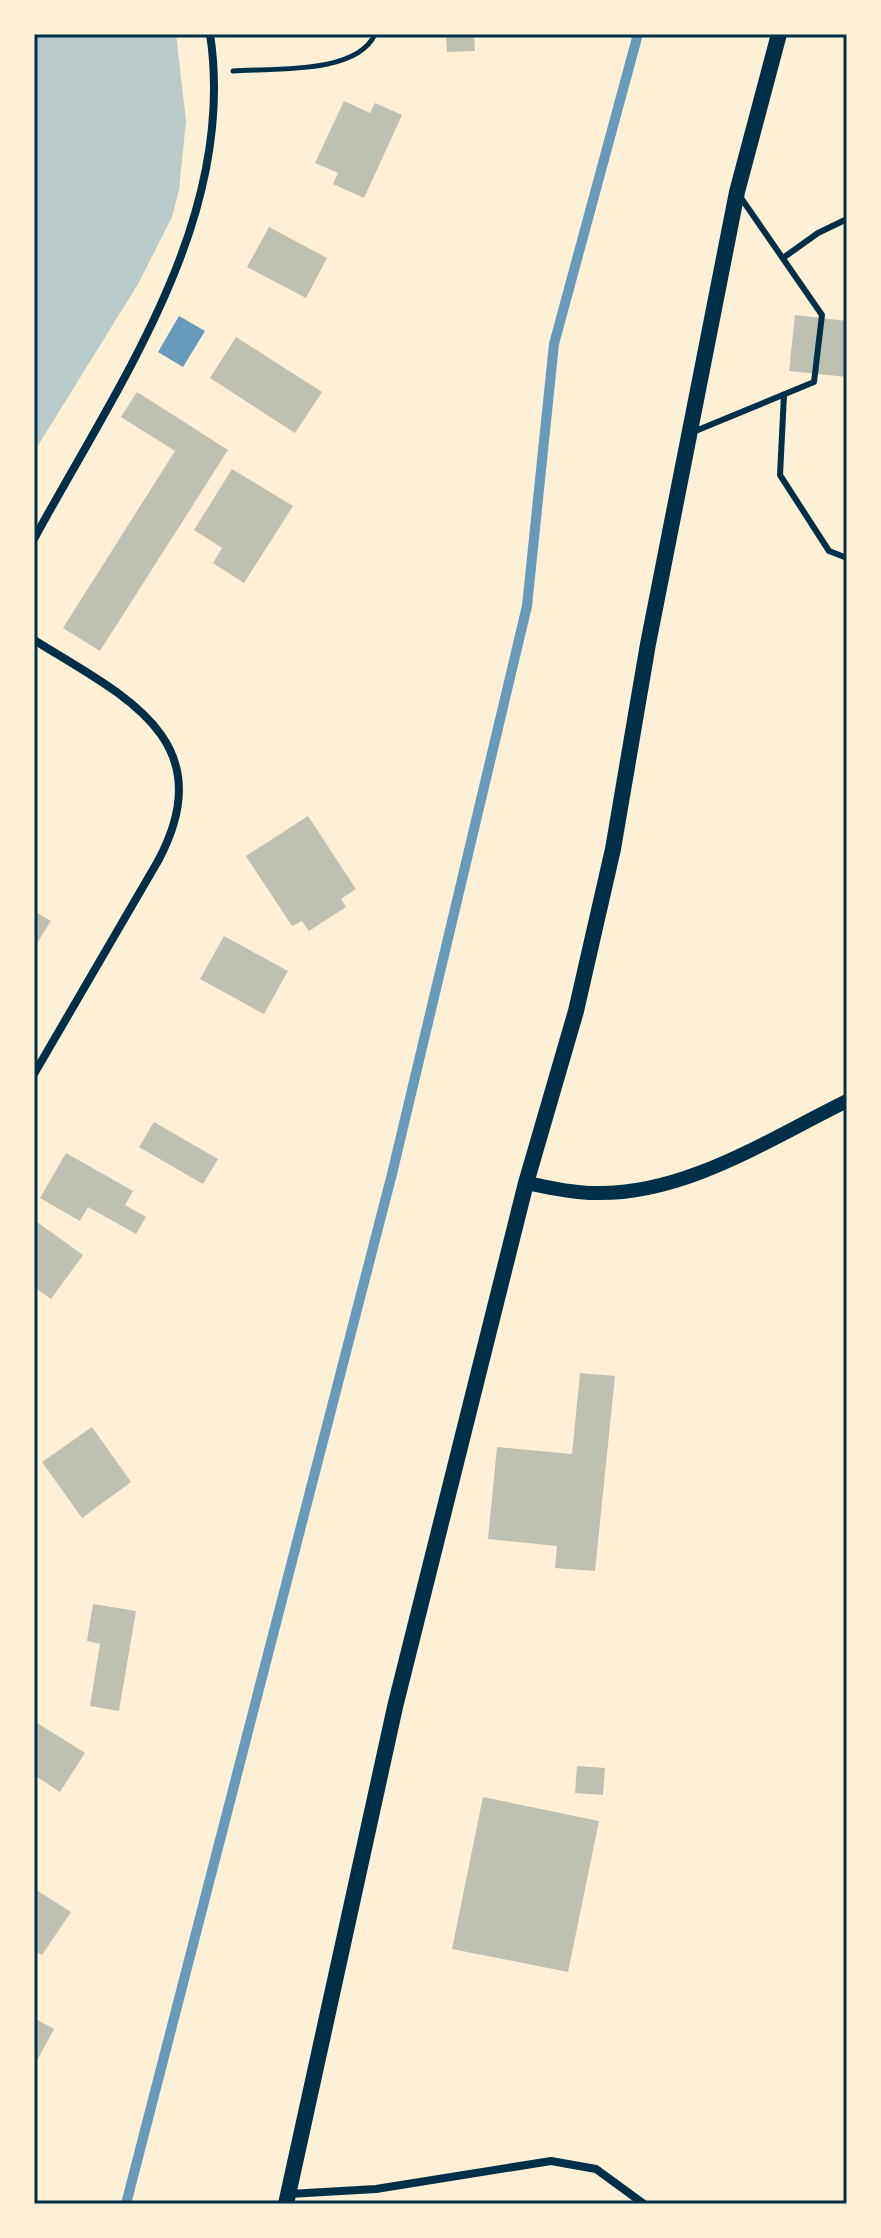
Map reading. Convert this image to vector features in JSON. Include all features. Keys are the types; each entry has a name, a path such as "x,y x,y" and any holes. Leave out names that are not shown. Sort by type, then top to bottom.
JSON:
{"main road":[{"path":"288,2199 395,1707 526,1183 576,1011 613,849 648,644 737,192 779,34"}],"street":[{"path":"34,539 158,310 184,252 210,154 216,72 210,34"},
{"path":"34,640 120,694 151,719 175,758 180,800 163,853 34,1074"},
{"path":"526,1183 593,1193 641,1190 704,1170 847,1101"},
{"path":"288,2199 376,2189 551,2161 596,2169 644,2204"}],"lane":[{"path":"690,434 814,382 822,315 737,192"},
{"path":"783,258 818,233 847,219"},
{"path":"784,395 778,455 780,475 820,540 829,551 847,558"}],"path":[{"path":"216,72 332,64 359,55 375,34"}],"shaded area":[{"path":"34,34 176,34 186,121 179,190 172,217 138,284 34,452"}],"water":[{"path":"179,316 205,331 183,367 158,352"}],"building":[{"path":"446,34 474,34 475,51 447,52"},
{"path":"344,101 370,113 375,103 402,115 364,198 333,184 338,173 315,163"},
{"path":"269,227 327,258 306,298 247,267"},
{"path":"795,315 847,321 847,377 789,371"},
{"path":"236,337 322,392 295,433 210,378"},
{"path":"137,392 228,450 100,651 63,628 175,451 121,417"},
{"path":"232,469 293,506 244,583 213,563 222,548 194,530"},
{"path":"308,816 356,889 341,899 346,907 309,931 302,921 292,926 246,856"},
{"path":"34,911 51,921 34,948"},
{"path":"224,936 288,971 264,1014 200,979"},
{"path":"154,1122 218,1159 203,1184 139,1147"},
{"path":"66,1153 133,1191 125,1205 146,1217 136,1234 88,1207 80,1221 40,1198"},
{"path":"34,1220 83,1255 51,1299 34,1287"},
{"path":"580,1373 615,1376 595,1571 555,1568 557,1546 488,1539 497,1447 572,1454"},
{"path":"92,1427 131,1482 82,1518 42,1462"},
{"path":"93,1604 136,1611 119,1711 90,1706 100,1644 87,1641"},
{"path":"34,1721 85,1753 60,1792 34,1775"},
{"path":"577,1766 605,1768 603,1795 575,1793"},
{"path":"483,1797 599,1821 568,1972 452,1949"},
{"path":"35,1889 71,1912 42,1955 34,1950"},
{"path":"34,2018 54,2029 34,2066"}],"waterway":[{"path":"126,2204 392,1174 527,606 554,344 638,34"}]}
